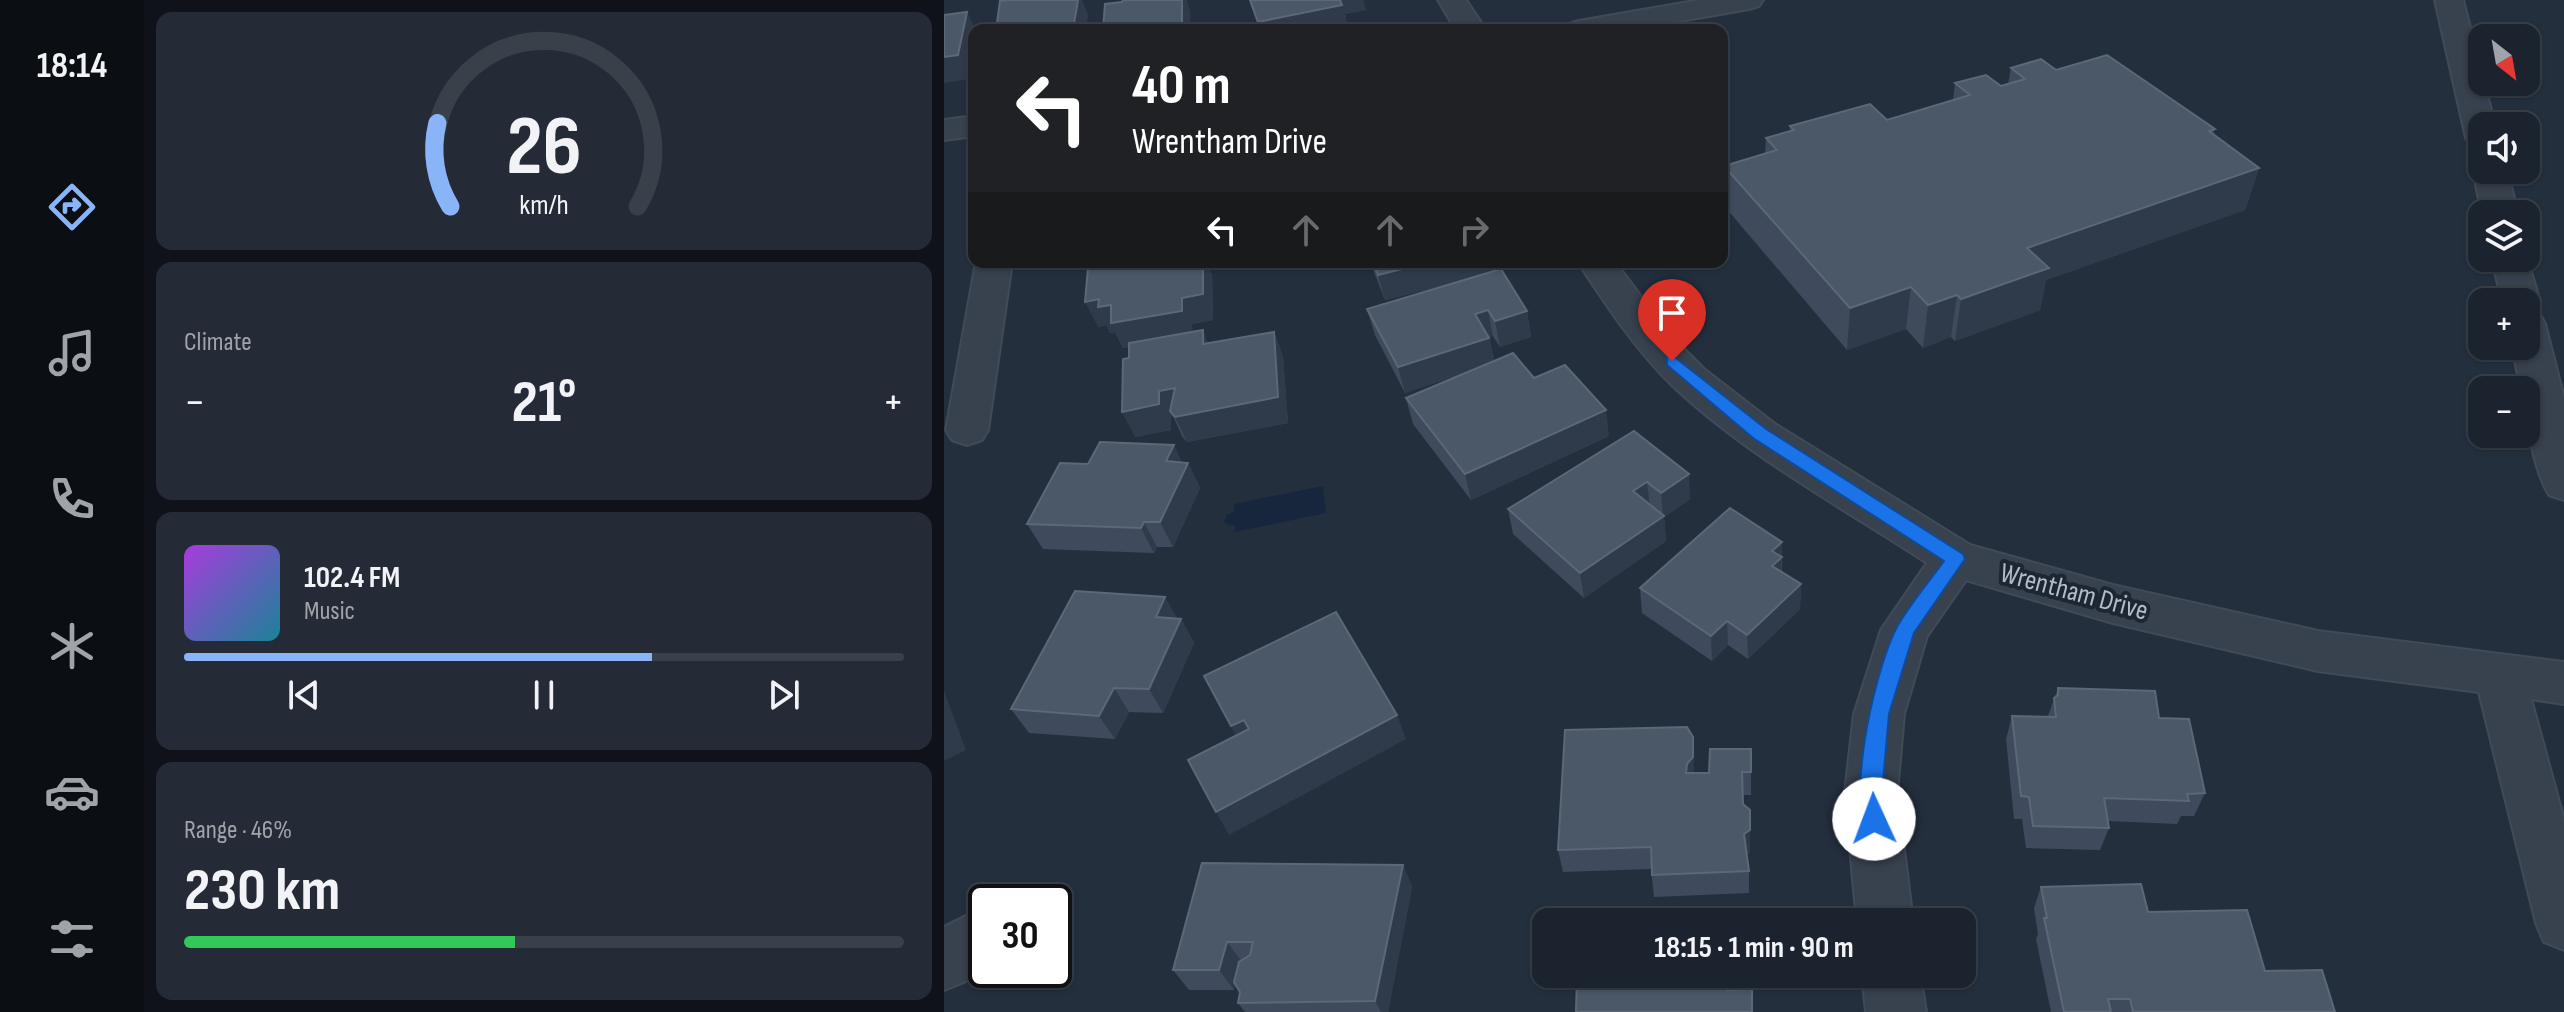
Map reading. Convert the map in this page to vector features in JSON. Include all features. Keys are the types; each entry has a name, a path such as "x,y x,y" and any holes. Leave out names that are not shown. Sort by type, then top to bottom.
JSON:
{"street":[{"path":"1452,0 1467,24"},
{"path":"1613,24 1749,0"},
{"path":"2449,0 2476,112"},
{"path":"944,130 968,127"},
{"path":"967,430 993,268"},
{"name":"Wrentham Drive","path":"1600,268 1655,343 1690,379 1760,434 1956,559 2113,604 2318,651 2564,683"},
{"path":"2535,360 2564,484"},
{"path":"1883,908 1871,793 1879,714 1905,630 1956,559"},
{"path":"2500,676 2564,923"},
{"path":"1893,988 1896,1012"}],"water":[{"path":"1323,486 1326,513 1235,532 1235,525 1224,521 1234,511 1234,504"}],"building":[{"path":"1078,0 1074,24 997,24 1000,1"},
{"path":"1182,0 1182,23 1103,24 1105,4"},
{"path":"1250,0 1340,0 1342,5 1258,22"},
{"path":"967,12 958,55 944,57 944,15"},
{"path":"2107,55 2215,129 2209,131 2259,168 2027,248 2049,268 1961,299 1957,295 1928,305 1911,287 1850,308 1728,171 1728,165 1777,150 1766,138 1794,130 1790,126 1870,104 1887,120 1970,95 1955,83 1986,75 2001,86 2025,79 2011,68 2041,59 2056,70"},
{"path":"1088,268 1203,268 1203,294 1182,298 1182,311 1111,323 1111,305 1098,307 1099,299 1085,302"},
{"path":"1375,268 1406,268 1378,275"},
{"path":"1501,269 1527,311 1495,321 1488,310 1475,314 1489,338 1398,367 1367,309"},
{"path":"1203,330 1203,344 1274,332 1278,397 1175,417 1170,411 1175,388 1159,391 1159,404 1122,412 1123,359 1129,358 1129,343"},
{"path":"1513,353 1534,378 1565,365 1606,410 1465,474 1406,398"},
{"path":"1634,431 1689,474 1661,493 1647,482 1633,491 1664,516 1580,573 1508,509"},
{"path":"1100,442 1174,445 1166,461 1188,463 1160,522 1144,522 1141,528 1027,524 1060,463 1088,464"},
{"path":"1730,508 1782,542 1772,551 1782,557 1772,566 1801,584 1747,635 1727,621 1711,636 1640,588"},
{"path":"1075,591 1165,597 1156,617 1181,619 1149,689 1114,688 1099,716 1011,709"},
{"path":"1336,612 1397,715 1216,812 1188,760 1249,729 1244,720 1231,726 1204,676"},
{"path":"2058,688 2155,691 2159,718 2189,719 2205,793 2187,794 2189,801 2104,798 2109,828 2033,826 2029,797 2021,796 2012,716 2056,717 2054,698 2058,695"},
{"path":"1687,727 1693,737 1693,757 1687,764 1686,773 1709,773 1710,749 1751,749 1751,772 1742,772 1743,804 1750,810 1750,830 1744,834 1749,871 1652,875 1651,847 1558,850 1565,730"},
{"path":"1202,863 1403,865 1375,1001 1238,1003 1240,992 1234,982 1239,962 1250,955 1253,942 1227,942 1219,970 1173,970"},
{"path":"2141,884 2148,912 2247,910 2265,971 2322,970 2335,1012 2133,1012 2130,999 2108,999 2111,1012 2064,1012 2044,918 2047,918 2041,887"},
{"path":"1577,988 1752,989 1752,1012 1576,1012"}],"route":[{"path":"1672,361 1760,434 1956,559 1905,630 1879,714 1871,793 1874,819"}]}
